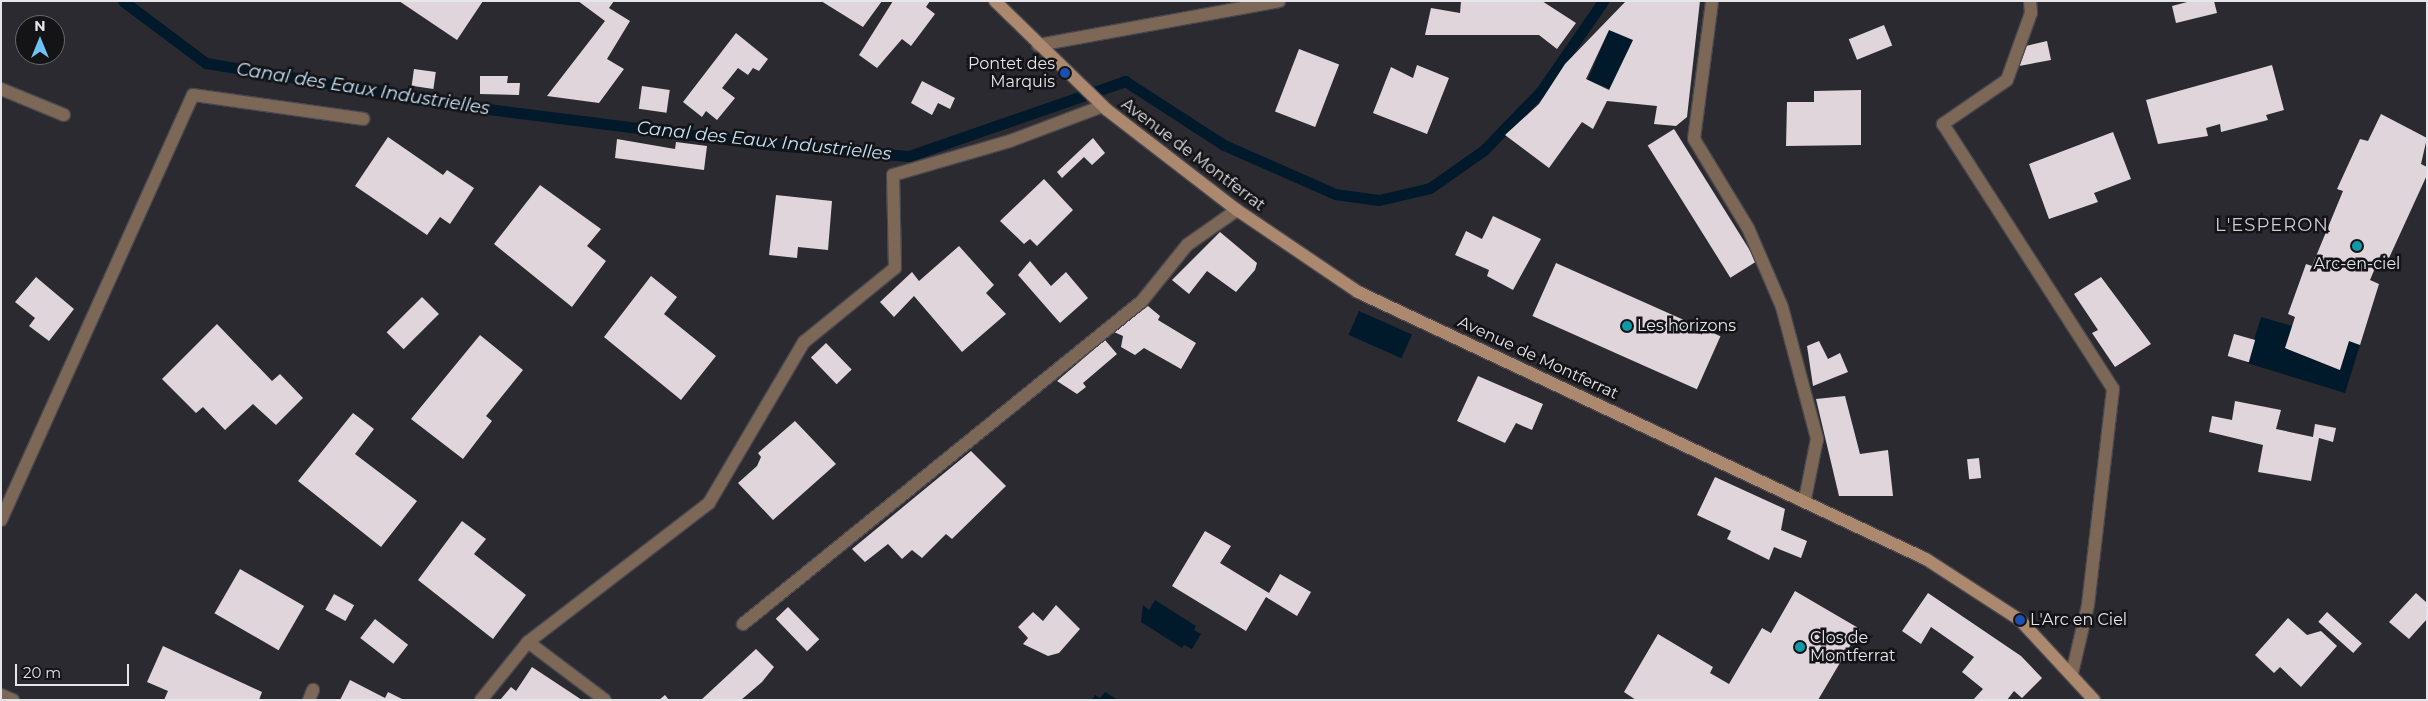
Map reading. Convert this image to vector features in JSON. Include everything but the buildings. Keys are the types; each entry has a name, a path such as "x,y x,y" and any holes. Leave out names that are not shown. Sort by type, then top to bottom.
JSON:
{"street":[{"name":"Avenue de Montferrat","path":"995,1 1070,78 1101,105 1237,210 1358,292 1805,499 1926,559 2004,609 2072,673 2094,700"},
{"path":"1038,45 1279,1"},
{"path":"2030,1 2032,13 2007,80 1943,124 2112,389 2088,605 2072,673"},
{"path":"1712,2 1694,139 1748,228 1782,308 1818,439 1805,499"},
{"path":"1,89 64,115"},
{"path":"1,520 193,95 363,119"},
{"path":"481,700 528,642 709,503 804,342 895,268 893,174 1010,140 1101,105"},
{"path":"742,624 1142,300 1187,245 1237,210"},
{"path":"528,642 605,700"},
{"path":"1,695 13,700"}],"water":[{"path":"1609,30 1633,40 1612,90 1588,80"},
{"path":"1359,311 1412,335 1401,358 1348,335"},
{"path":"2261,317 2292,326 2285,348 2339,370 2349,341 2360,345 2345,393 2247,363"},
{"path":"1155,600 1196,626 1194,630 1201,634 1192,649 1184,645 1182,648 1141,622 1143,605 1149,610"},
{"path":"1105,692 1118,700 1092,700 1095,695 1100,698"}],"waterway":[{"name":"Canal des Eaux Industrielles","path":"123,1 206,63 456,105 763,144 909,156 1125,81 1224,145 1335,194 1379,200 1430,188 1484,150 1541,91 1603,1"}],"place":[{"name":"Pontet des Marquis","path":"1065,73"},
{"name":"Arc-en-ciel","path":"2357,246"},
{"name":"Les horizons","path":"1627,326"},
{"name":"L'Arc en Ciel","path":"2020,620"},
{"name":"Clos de Montferrat","path":"1800,647"}],"district":[{"name":"L'ESPERON","path":"2272,225"}]}
